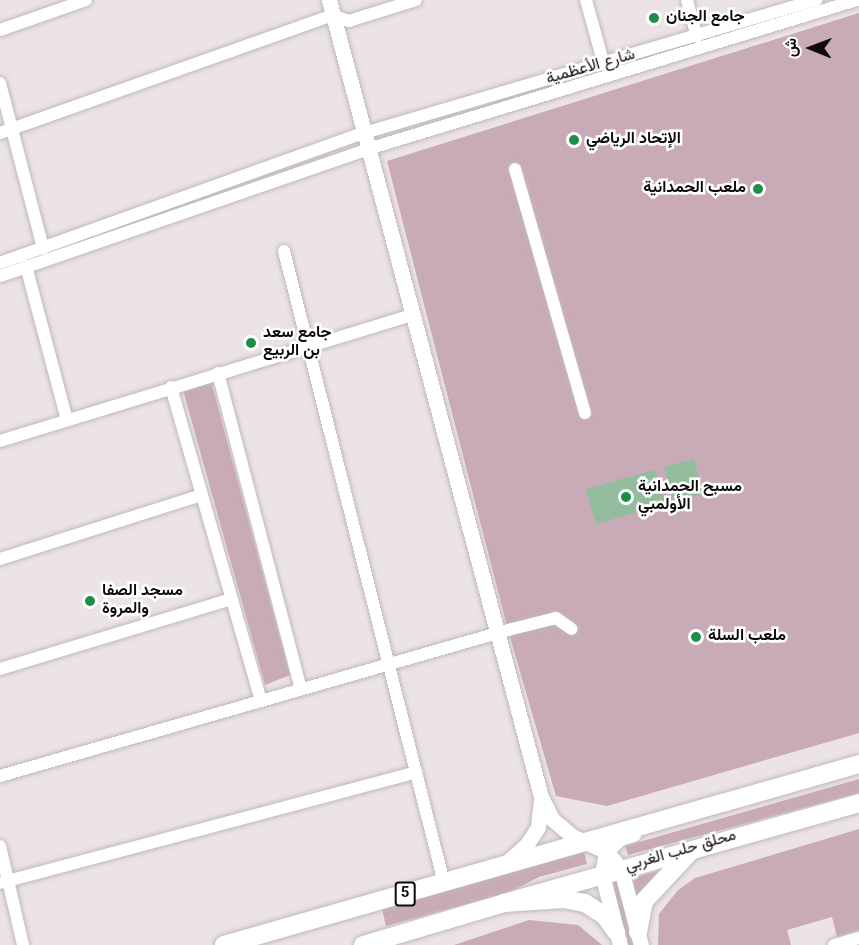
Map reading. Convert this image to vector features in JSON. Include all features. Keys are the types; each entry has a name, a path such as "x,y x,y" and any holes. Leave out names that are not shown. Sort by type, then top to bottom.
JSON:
{"highway":[{"name":"5","path":"224,945 304,925 585,840 859,764"},
{"name":"محلق حلب الغربي","path":"504,903 859,802"},
{"path":"639,939 644,901 694,849"},
{"path":"504,903 563,899 585,903 605,916 618,939"},
{"name":"5","path":"363,945 504,903"},
{"name":"5","path":"251,945 304,925"}],"main road":[{"path":"331,8 541,797 552,819 572,836 606,851 621,869 639,939"},
{"path":"504,865 527,844 538,827 541,797"},
{"path":"618,939 602,874 606,851 620,838 646,830 649,822"}],"street":[{"path":"0,30 86,0"},
{"path":"0,133 331,8 349,21 416,0"},
{"path":"585,0 604,65"},
{"path":"687,0 697,37"},
{"name":"شارع الأعظمية","path":"0,263 364,133 697,37 780,5 817,0"},
{"path":"0,276 368,149 857,0"},
{"path":"0,82 43,248"},
{"path":"515,169 585,413"},
{"path":"284,251 444,883"},
{"path":"26,266 67,420"},
{"path":"0,441 307,344 412,315"},
{"path":"218,373 301,689"},
{"path":"171,387 261,700"},
{"path":"0,559 202,495"},
{"path":"0,669 232,598"},
{"path":"0,776 497,633 556,618 572,629"},
{"path":"4,882 416,772"},
{"path":"0,846 4,882 23,945"},
{"path":"841,944 859,938"}],"shaded area":[{"path":"859,13 859,733 607,806 556,796 508,630 387,161"},
{"path":"211,381 290,675 265,685 183,390"},
{"path":"694,459 703,494 674,502 664,467"},
{"name":"مسبح الحمدانية الأولمبي","path":"655,470 665,504 596,524 586,489"},
{"path":"859,779 859,793 628,855 625,846"},
{"path":"859,829 859,930 837,937 832,917 787,930 791,945 658,945 659,914 678,890 695,878"},
{"path":"584,852 587,864 539,877 510,892 386,926 382,909"},
{"path":"658,871 635,901 629,879"},
{"path":"618,881 634,945 625,945 609,884"},
{"path":"529,920 578,925 602,945 454,945"}],"place":[{"name":"جامع الجنان","path":"654,18"},
{"name":"الإتحاد الرياضي","path":"574,140"},
{"name":"ملعب الحمدانية","path":"758,189"},
{"name":"جامع سعد بن الربيع","path":"251,343"},
{"name":"مسبح الحمدانية الأولمبي","path":"626,497"},
{"name":"مسجد الصفا والمروة","path":"90,601"},
{"name":"ملعب السلة","path":"696,637"}]}
